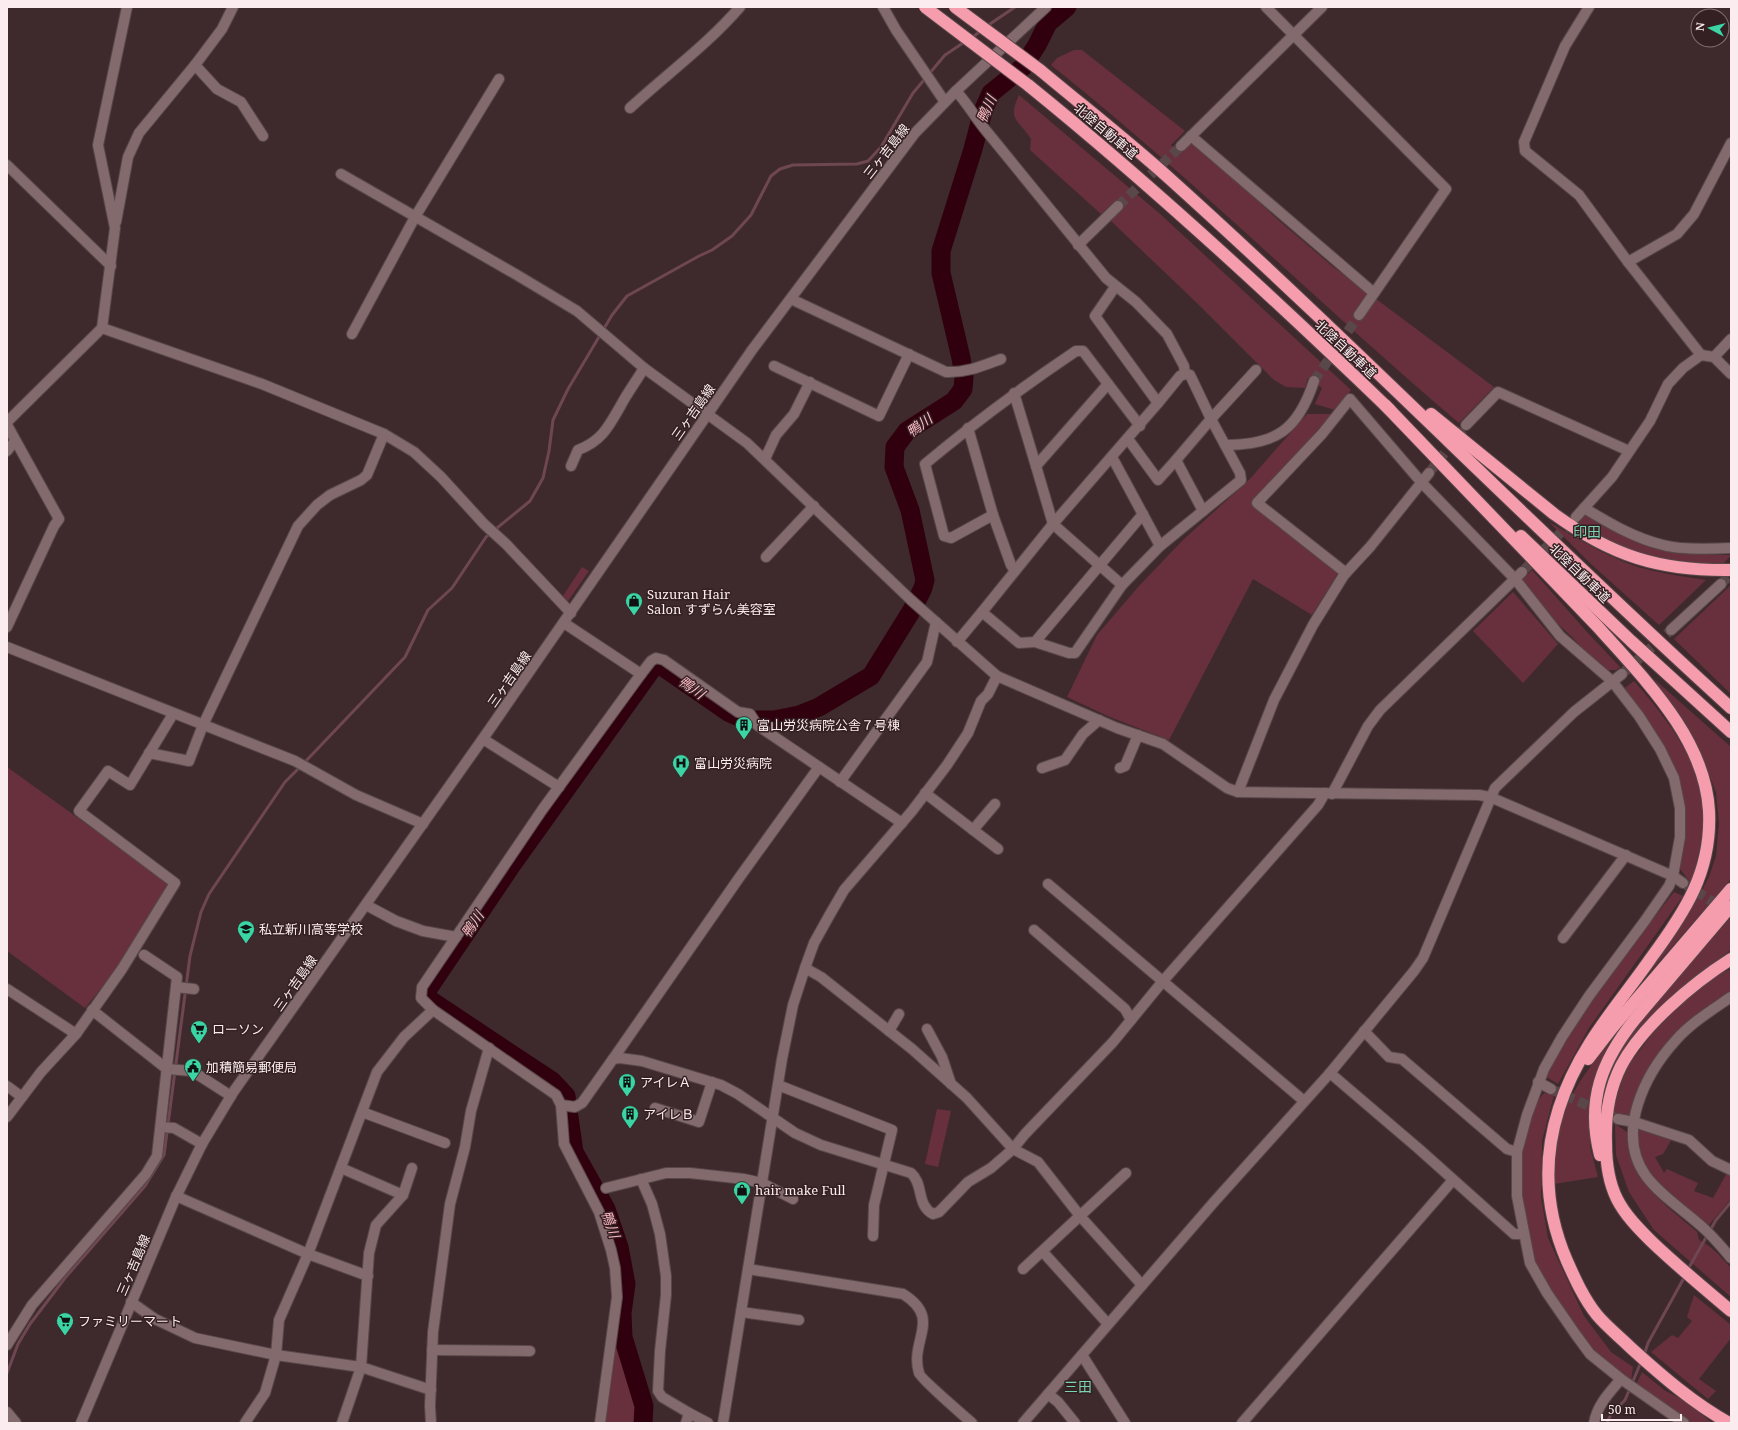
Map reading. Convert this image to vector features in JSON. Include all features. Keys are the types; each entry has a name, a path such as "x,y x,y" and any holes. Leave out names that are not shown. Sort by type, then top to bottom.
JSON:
{"highway":[{"name":"北陸自動車道","path":"925,7 1028,85 1161,197 1253,280 1631,641 1731,732"},
{"name":"北陸自動車道","path":"955,7 1040,70 1168,178 1347,344 1535,525 1731,708"},
{"path":"1347,344 1522,490 1573,528 1609,548 1646,562 1681,569 1731,570"},
{"path":"1385,405 1598,627 1651,688 1683,732 1693,752 1707,790 1710,828 1708,848 1698,884 1689,902 1665,940 1590,1042 1573,1075 1558,1110 1550,1148 1548,1186 1553,1224 1571,1269 1587,1300 1606,1325 1665,1379 1710,1412 1729,1423"},
{"path":"1558,1110 1576,1078 1598,1046 1731,889"},
{"path":"1731,906 1632,1023 1614,1048 1606,1062 1597,1095 1596,1128 1603,1166 1616,1199 1637,1227 1664,1253 1731,1311"},
{"path":"1616,1199 1607,1165 1606,1115 1610,1097 1621,1066 1640,1038 1668,1009 1703,978 1731,959"},
{"path":"1710,1412 1721,1423"}],"street":[{"path":"115,228 98,145 127,7"},
{"path":"7,627 54,526 59,519 14,441 7,424 102,328 115,228 128,156 139,133 195,65 222,29 233,7"},
{"path":"630,108 666,75 713,37 740,7"},
{"path":"883,7 896,30 945,102"},
{"name":"三ヶ吉島線","path":"81,1423 176,1196 202,1144 231,1096 564,623 752,350 915,133 956,91 1046,7"},
{"path":"1266,7 1446,189 1359,315"},
{"path":"1181,146 1322,7"},
{"path":"1589,7 1565,46 1524,142 1525,150 1579,195 1628,262 1701,355 1714,357 1731,374"},
{"path":"195,65 217,89 241,102 263,136"},
{"path":"352,334 415,217 499,79"},
{"path":"956,91 968,105 974,116 1106,278 1115,287 1136,302 1167,334 1184,366 1185,374"},
{"path":"1192,136 1374,293"},
{"path":"1628,262 1677,234 1694,214 1731,143"},
{"path":"7,165 111,266"},
{"path":"341,174 577,311 644,368 747,443 957,642 997,676 1099,720 1163,744 1227,788 1238,792 1490,797 1626,855 1673,876 1683,883"},
{"path":"1078,245 1118,206"},
{"path":"1115,287 1095,316 1158,403"},
{"path":"791,298 946,372 956,373 971,370 1001,359"},
{"path":"102,328 262,384 384,434 414,452 441,477 484,524 506,544 570,613"},
{"path":"1714,357 1731,339"},
{"path":"993,515 951,538 944,536 925,464 968,428 1014,393 1076,350 1083,351 1140,426"},
{"path":"774,366 879,416 909,354"},
{"path":"1576,517 1612,477 1650,421 1668,384 1683,368 1701,355"},
{"path":"571,466 578,450 589,446 612,424 644,368"},
{"path":"1128,439 1158,480 1256,370"},
{"path":"957,642 1053,524 1140,426 1180,376 1185,374 1190,375 1211,419 1240,472 1241,480 1160,546 1122,585 1075,653 1069,653 1035,642 1018,642 982,612"},
{"path":"765,459 776,435 794,414 810,382"},
{"path":"1225,445 1240,445 1268,440 1281,434 1301,412 1314,382"},
{"path":"1036,466 1108,384"},
{"path":"1466,425 1498,392 1629,451"},
{"path":"1014,393 1053,524 1122,585"},
{"path":"1346,573 1257,503 1322,434 1350,399 1422,483 1518,576 1560,636 1612,681 1639,716 1660,749 1674,778 1680,808 1680,837 1673,876 1665,892 1589,996 1562,1037 1538,1082 1517,1152 1517,1196 1530,1263 1547,1293 1590,1354 1621,1379 1684,1423"},
{"path":"968,428 993,515 1011,565 1015,571"},
{"path":"149,753 189,761 203,725 298,526 317,505 330,495 361,480 367,475 384,434"},
{"path":"7,451 14,441"},
{"path":"1112,457 1160,546"},
{"path":"1176,460 1203,511"},
{"path":"1238,792 1274,700 1313,625 1346,573 1370,547 1429,473"},
{"path":"766,557 814,506"},
{"path":"1584,508 1609,524 1638,537 1664,546 1703,549 1731,548"},
{"path":"1035,642 1143,514"},
{"path":"613,1059 620,1058 642,1061 712,1082 738,1094 795,1133 821,1145 884,1164 902,1172 911,1173 916,1178 926,1211 933,1214 939,1212 968,1182 991,1168 1013,1149 1025,1134 1113,1042 1163,981 1329,794 1368,726 1380,710 1518,576"},
{"path":"1671,630 1721,584"},
{"path":"840,782 927,662 936,622"},
{"path":"564,623 641,674"},
{"path":"7,647 173,714 295,761 356,795 423,824"},
{"path":"600,1423 617,1297 615,1268 611,1250 598,1212 564,1144 561,1105 556,1095 433,1010 421,998 422,987 559,788 641,674 651,661 656,658 664,660 738,712 750,714 757,725 902,823"},
{"path":"1024,1423 1142,1285 1330,1073 1423,958 1494,788 1574,712 1622,674"},
{"path":"723,1423 782,1059 793,1006 814,943 844,890 902,823 947,765 968,733 982,701 988,694 997,676"},
{"path":"7,1117 41,1072 76,1034 122,969 175,883 79,811 108,771 130,785 173,714"},
{"path":"1042,768 1065,760 1083,734 1099,720"},
{"path":"1120,768 1125,766 1138,735"},
{"path":"483,738 559,788"},
{"path":"561,1105 575,1107 582,1103 739,878 819,767"},
{"path":"925,793 998,849"},
{"path":"973,830 995,804"},
{"path":"1562,938 1626,855"},
{"path":"1048,884 1304,1101"},
{"path":"366,905 396,921 423,931 456,937"},
{"path":"1034,930 1125,1009 1131,1020"},
{"path":"7,1346 32,1305 146,1174 157,1156 177,977 144,955"},
{"path":"805,968 821,977 952,1084 967,1098 1013,1149 1038,1162 1080,1216 1142,1285"},
{"path":"176,987 194,989"},
{"path":"7,989 76,1034"},
{"path":"1731,997 1707,1014 1672,1045 1656,1065 1637,1105 1634,1122 1634,1142 1637,1160 1654,1187 1714,1238 1731,1258"},
{"path":"92,1010 167,1069 192,1071 231,1096"},
{"path":"245,1423 265,1393 276,1354 279,1320 308,1254 377,1072 404,1037 433,1010"},
{"path":"889,1031 899,1014"},
{"path":"927,1029 942,1057 952,1084"},
{"path":"1364,1031 1389,1057 1402,1059 1507,1149 1517,1152"},
{"path":"431,1423 430,1390 433,1332 450,1204 465,1146 470,1111 489,1048"},
{"path":"1330,1073 1514,1234 1524,1234"},
{"path":"655,1108 699,1122 712,1082"},
{"path":"1538,1082 1551,1089"},
{"path":"778,1085 892,1130 874,1205 874,1236"},
{"path":"7,1086 22,1096"},
{"path":"362,1112 445,1143"},
{"path":"1618,1119 1634,1122 1689,1140 1712,1161 1731,1170"},
{"path":"161,1127 174,1128 202,1144"},
{"path":"340,1168 403,1195"},
{"path":"342,1423 361,1367 369,1253 376,1225 403,1195 412,1168"},
{"path":"606,1188 666,1173 690,1173 744,1179 762,1183 793,1199"},
{"path":"1023,1269 1043,1252 1126,1173"},
{"path":"641,1179 652,1204 660,1234 666,1276 666,1295 660,1351 658,1391 662,1397 708,1423"},
{"path":"1242,1423 1453,1180"},
{"path":"176,1196 308,1254 368,1276"},
{"path":"1043,1252 1108,1324"},
{"path":"748,1269 903,1294 915,1302 924,1316 917,1362 919,1375 972,1423"},
{"path":"131,1302 155,1319 195,1338 276,1354 361,1367 430,1390"},
{"path":"741,1312 799,1320"},
{"path":"432,1350 530,1351"},
{"path":"1082,1355 1125,1423"},
{"path":"1594,1423 1595,1415 1602,1401 1621,1379"},
{"path":"1048,1394 1058,1402 1075,1423"},
{"path":"7,1412 16,1423"},
{"path":"686,1423 689,1413"}],"shaded area":[{"path":"1074,50 1082,50 1185,131 1171,145 1179,153 1194,140 1276,218 1332,266 1494,387 1459,423 1357,334 1155,152 1051,65 1057,58"},
{"path":"1019,95 1159,213 1351,390 1335,410 1315,404 1322,388 1308,378 1305,388 1286,387 1274,380 1198,304 1111,221 1119,211 1113,203 1101,214 1030,150 1031,139 1018,123 1014,115 1014,110"},
{"path":"1307,414 1332,414 1252,503 1338,573 1312,615 1253,579 1169,740 1110,717 1067,697 1097,635 1139,586 1183,540 1249,480"},
{"path":"1584,516 1590,516 1608,528 1632,538 1663,548 1693,554 1731,555 1723,564 1665,559 1647,555 1613,543 1596,534 1579,522"},
{"path":"1549,522 1600,551 1626,563 1660,572 1706,580 1659,625 1591,564"},
{"path":"582,567 589,571 568,601 563,596"},
{"path":"1532,570 1620,667 1616,670 1602,670 1573,638 1552,618 1521,581"},
{"path":"1731,585 1731,694 1674,639"},
{"path":"1513,592 1558,644 1523,683 1473,631"},
{"path":"1654,679 1731,747 1731,879 1642,981 1691,910 1709,877 1716,856 1719,824 1716,792 1698,747 1679,715"},
{"path":"1634,681 1656,707 1676,736 1685,751 1698,782 1702,799 1703,830 1691,883 1680,869 1685,821 1665,750 1625,688"},
{"path":"7,767 170,884 117,969 85,1008 7,951"},
{"path":"1674,892 1683,896 1589,1028 1558,1084 1545,1076 1567,1035 1609,976"},
{"path":"1731,917 1731,950 1702,971 1662,1005 1624,1050 1607,1083 1615,1060 1627,1039 1665,992"},
{"path":"1731,969 1731,991 1680,1028 1655,1058 1637,1095 1631,1116 1613,1113 1628,1066 1650,1037 1670,1014 1692,993 1717,976"},
{"path":"1609,1043 1594,1081 1590,1147 1598,1177 1554,1184 1558,1137 1561,1122 1569,1100 1594,1061"},
{"path":"1544,1093 1554,1095 1542,1141 1541,1197 1548,1238 1584,1316 1611,1352 1633,1367 1631,1381 1595,1352 1588,1344 1564,1310 1531,1255 1522,1200 1522,1157 1526,1136 1536,1103"},
{"path":"937,1109 951,1111 938,1167 925,1164"},
{"path":"1615,1124 1627,1132 1628,1149 1633,1164 1640,1177 1672,1211 1697,1232 1699,1240 1713,1249 1731,1268 1731,1297 1654,1230 1629,1192 1616,1155"},
{"path":"1638,1128 1673,1137 1663,1154 1655,1157 1664,1173 1667,1169 1698,1183 1694,1191 1713,1198 1727,1173 1731,1174 1731,1199 1708,1226 1670,1196 1650,1174 1639,1145"},
{"path":"1694,1295 1731,1325 1731,1338 1699,1379 1716,1391 1708,1399 1651,1352 1672,1335 1678,1338 1692,1321 1687,1317"},
{"path":"616,1341 640,1410 639,1423 603,1423"},
{"path":"1642,1372 1664,1390 1687,1402 1712,1423 1691,1423 1636,1385"}],"waterway":[{"path":"987,26 1015,7"},
{"name":"鴨川","path":"643,1423 644,1406 623,1337 622,1313 626,1284 619,1247 606,1209 574,1152 566,1096 552,1081 427,998 428,989 511,866 652,669 660,665 728,712 746,720 774,720 799,715 819,707 871,676 912,610 923,588 925,580 910,510 894,467 895,447 907,431 954,401 963,389 964,377 961,358 941,273 941,251 973,149 983,111 991,93 1023,67 1037,45 1048,23 1067,7"},
{"path":"971,38 981,31"},
{"path":"304,763 405,657 428,610 452,588 486,537 530,501 543,478 549,451 553,420 568,389 612,315 627,296 712,250 732,236 751,215 771,176 780,169 793,165 857,164 868,161 881,147 913,93 945,55 966,41"},
{"path":"7,1373 18,1344 30,1324 65,1278 145,1186 164,1155 190,956 201,912 209,894 285,782 300,767"},
{"path":"1687,1271 1716,1220 1731,1202"},
{"path":"1644,1355 1648,1343 1685,1276"},
{"path":"1607,1423 1611,1414 1625,1400 1641,1362"}],"tunnel":[{"path":"1118,206 1181,146"},
{"path":"1314,381 1359,315"},
{"path":"1429,473 1466,425"},
{"path":"1522,572 1574,519"},
{"path":"1721,584 1731,574"},
{"path":"1622,674 1671,630"},
{"path":"1683,883 1724,909"},
{"path":"1551,1089 1618,1119"}],"place":[{"name":"Suzuran Hair Salon すずらん美容室","path":"634,616"},
{"name":"富山労災病院公舎７号棟","path":"744,740"},
{"name":"富山労災病院","path":"681,778"},
{"name":"私立新川高等学校","path":"246,944"},
{"name":"ローソン","path":"199,1044"},
{"name":"加積簡易郵便局","path":"193,1082"},
{"name":"アイレＡ","path":"627,1097"},
{"name":"アイレＢ","path":"630,1129"},
{"name":"hair make Full","path":"742,1205"},
{"name":"ファミリーマート","path":"65,1336"}],"district":[{"name":"印田","path":"1587,531"},
{"name":"三田","path":"1078,1386"}]}
